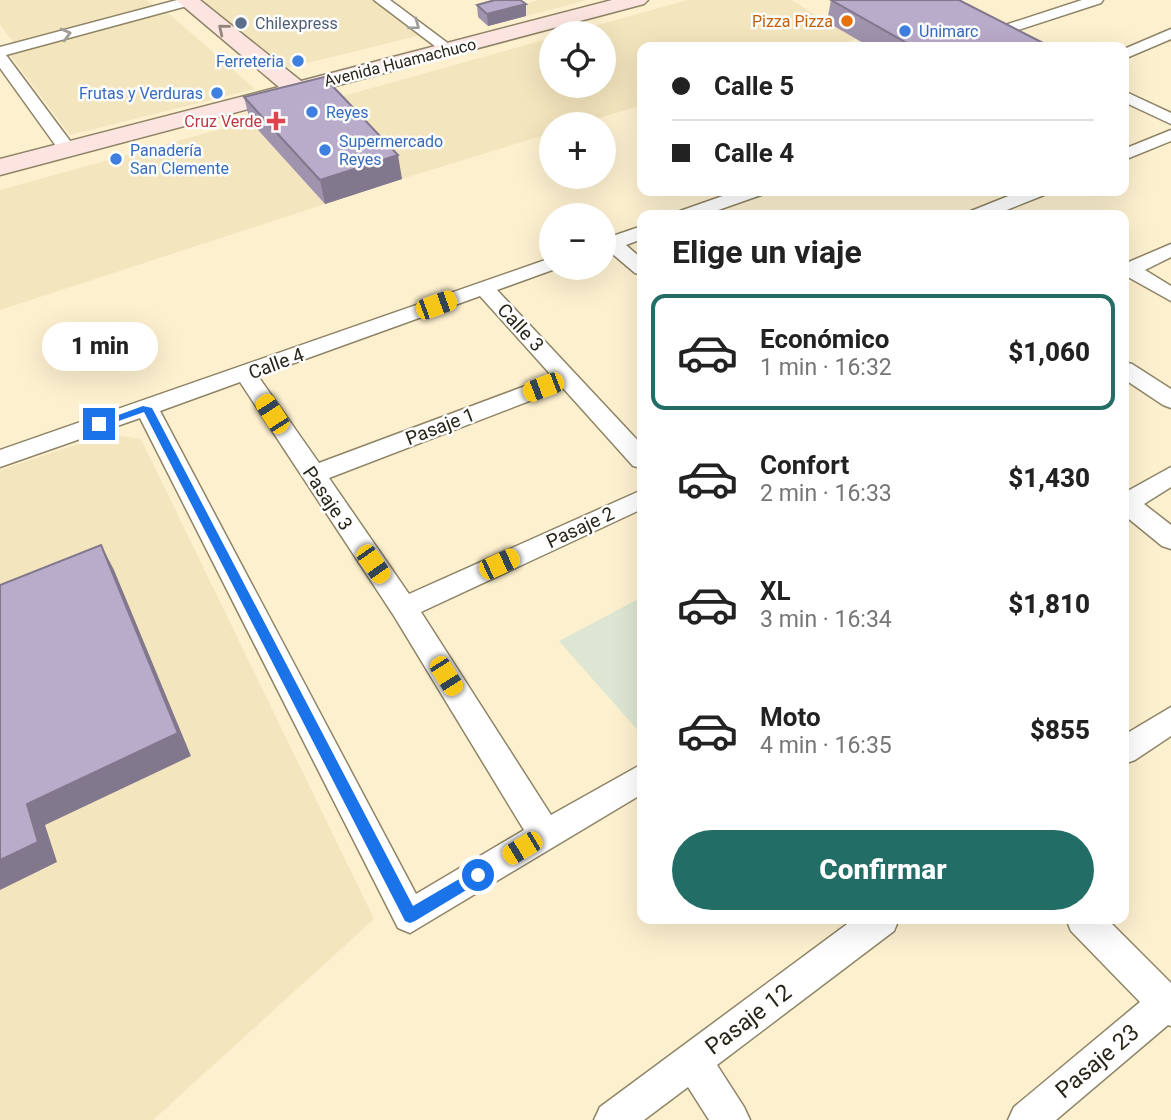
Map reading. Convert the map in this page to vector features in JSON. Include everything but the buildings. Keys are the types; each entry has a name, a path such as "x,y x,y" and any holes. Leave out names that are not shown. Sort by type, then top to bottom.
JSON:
{"main road":[{"path":"189,0 295,88"},
{"name":"Avenida Huamachuco","path":"0,167 637,0"}],"street":[{"path":"0,52 189,0"},
{"path":"381,0 449,50"},
{"path":"993,29 1096,0"},
{"path":"993,29 1017,42"},
{"path":"1129,52 1171,34"},
{"path":"0,57 67,149"},
{"path":"1129,98 1171,119"},
{"path":"1129,153 1171,135"},
{"path":"700,210 739,196"},
{"path":"990,210 1025,196"},
{"path":"721,202 731,210"},
{"path":"616,241 637,234"},
{"path":"616,250 637,265"},
{"path":"1129,270 1171,250"},
{"name":"Calle 4","path":"0,459 539,268"},
{"path":"1129,273 1171,295"},
{"name":"Calle 3","path":"484,288 637,454"},
{"path":"1129,372 1171,400"},
{"name":"Pasaje 3","path":"246,374 404,608 545,835"},
{"name":"Pasaje 1","path":"312,475 568,378"},
{"path":"147,408 410,916 637,781"},
{"path":"1129,500 1171,476"},
{"name":"Pasaje 2","path":"404,608 637,501"},
{"path":"1129,507 1171,539"},
{"path":"1129,748 1170,721"},
{"name":"Pasaje 12","path":"613,1120 875,924"},
{"path":"1088,924 1169,1005"},
{"name":"Pasaje 23","path":"1027,1120 1169,1005"},
{"path":"692,1061 731,1120"}],"shaded area":[{"path":"0,0 147,0 153,5 14,43 0,25"},
{"path":"375,0 421,35 287,68 200,2"},
{"path":"539,0 587,0 526,16 514,7"},
{"path":"688,0 791,0 856,39 846,42 637,42 637,107 616,113 539,112 539,137 402,179 329,100 539,41 539,98 616,98 616,21 612,21"},
{"path":"167,12 255,89 70,135 9,54"},
{"path":"250,121 325,204 0,310 0,190"},
{"path":"108,434 141,439 374,919 153,1120 0,1120 0,470"}],"green space":[{"path":"637,600 637,729 559,641"}],"place":[{"name":"Pizza Pizza","path":"847,21"},
{"name":"Chilexpress","path":"241,23"},
{"name":"Unimarc","path":"905,31"},
{"name":"Ferreteria","path":"298,61"},
{"name":"Frutas y Verduras","path":"217,93"},
{"name":"Reyes","path":"312,112"},
{"name":"Cruz Verde","path":"276,121"},
{"name":"Supermercado Reyes","path":"325,150"},
{"name":"Panadería San Clemente","path":"116,159"}],"route":[{"path":"99,424 147,408 410,916 478,875"}]}
